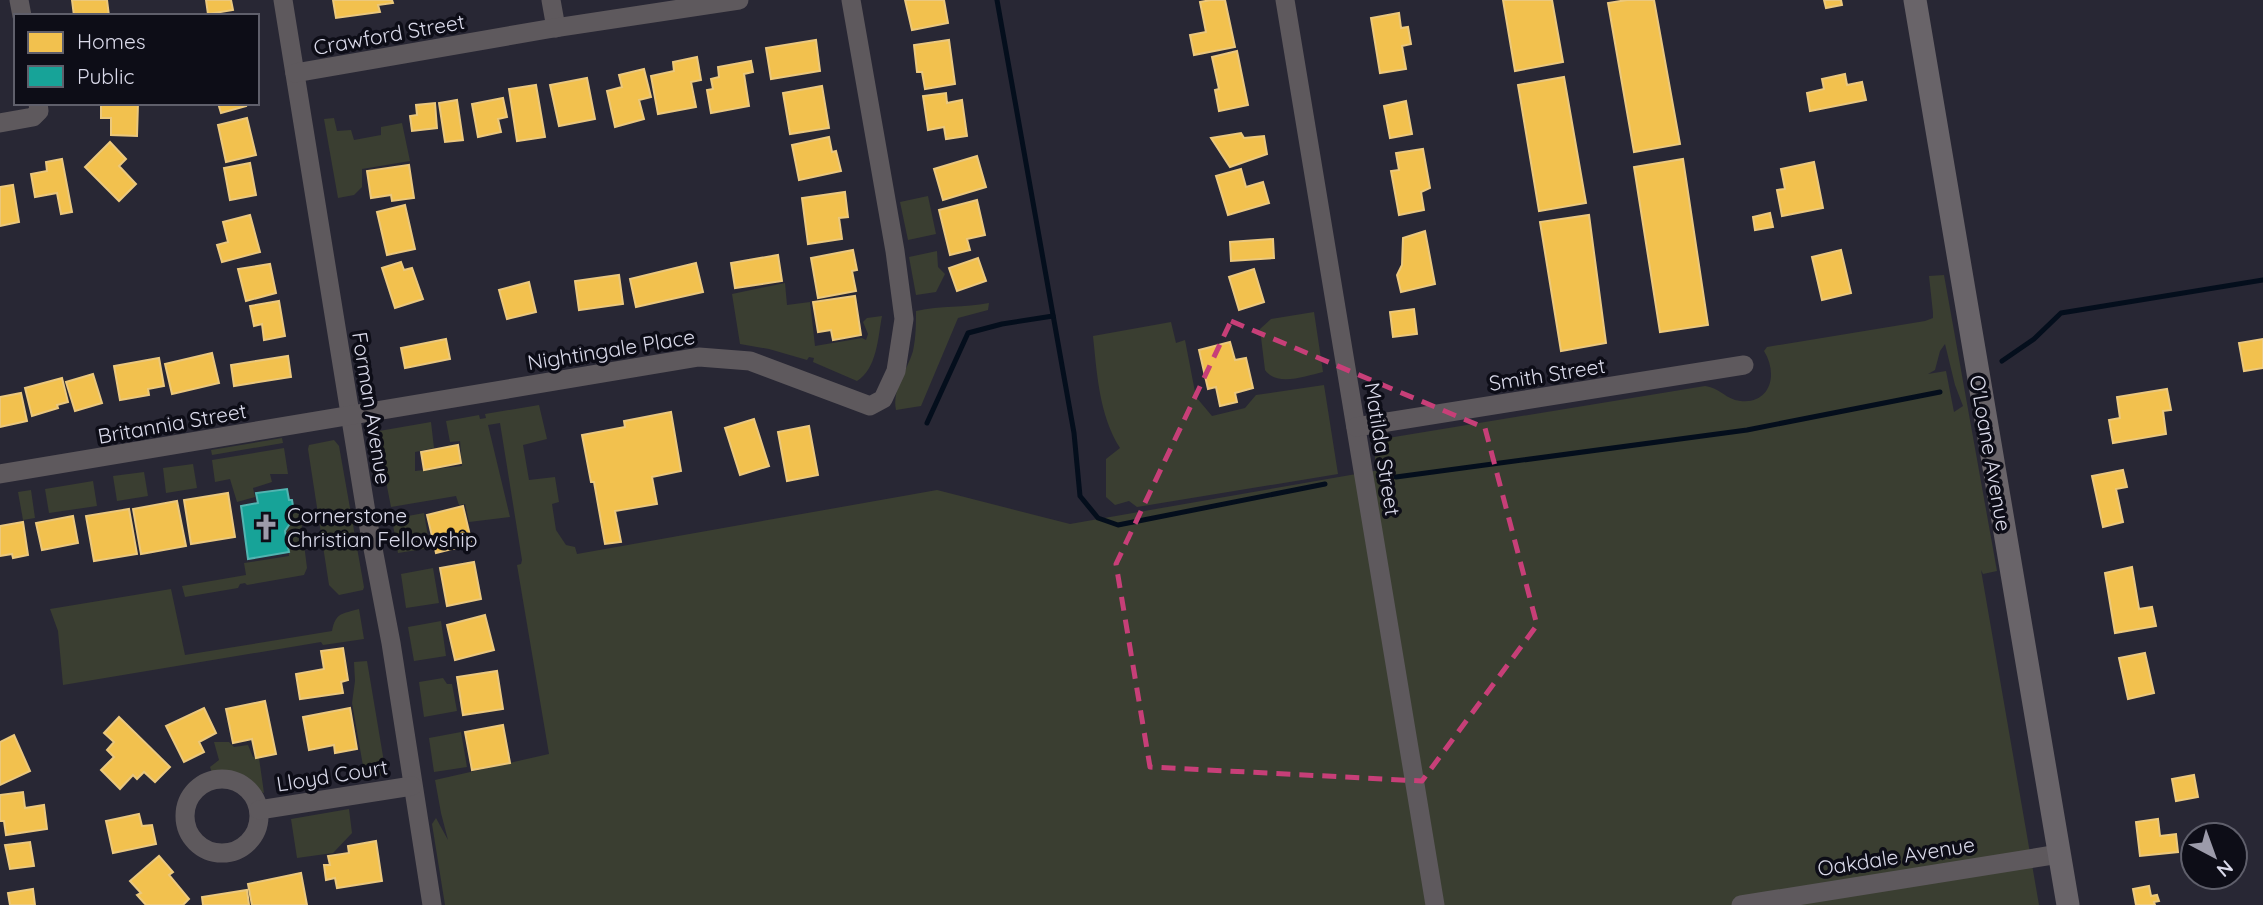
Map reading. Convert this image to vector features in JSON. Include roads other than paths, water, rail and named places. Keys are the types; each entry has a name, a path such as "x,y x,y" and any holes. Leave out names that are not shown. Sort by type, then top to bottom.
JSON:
{"main road":[{"name":"O'Loane Avenue","path":"1915,0 2068,905"}],"street":[{"name":"Forman Avenue","path":"283,0 366,512 397,678 432,905"},
{"path":"551,0 556,28"},
{"name":"Crawford Street","path":"295,73 739,0"},
{"name":"Nightingale Place","path":"351,415 699,357 751,360 870,406 883,398 896,371 904,319 895,251 851,0"},
{"name":"Matilda Street","path":"1285,0 1436,905"},
{"path":"0,122 33,117 39,111 38,105"},
{"name":"Smith Street","path":"1356,427 1744,365"},
{"name":"Britannia Street","path":"0,474 351,415"},
{"name":"Lloyd Court","path":"260,810 412,786"},
{"name":"Oakdale Avenue","path":"1741,905 2059,853"}],"waterway":[{"path":"997,0 1074,433 1080,496 1098,518 1118,525 1325,484"},
{"path":"2002,361 2034,339 2061,313 2263,280"},
{"path":"927,423 968,333 1002,324 1053,316"},
{"path":"1396,477 1747,430 1940,392"}],"place":[{"name":"Cornerstone Christian Fellowship","path":"266,527"}]}
